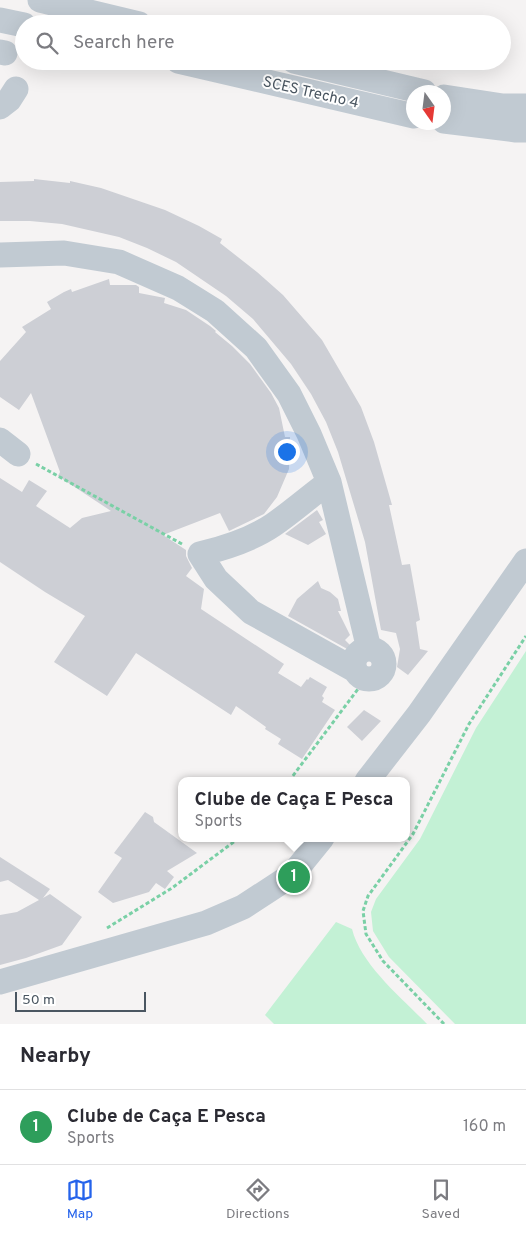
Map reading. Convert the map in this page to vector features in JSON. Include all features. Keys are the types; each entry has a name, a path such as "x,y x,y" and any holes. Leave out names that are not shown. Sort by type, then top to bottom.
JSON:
{"street":[{"path":"40,0 102,15"},
{"path":"0,20 15,23"},
{"name":"SCES Trecho 4","path":"217,70 406,114"},
{"name":"SCES Trecho 4","path":"332,70 406,88"},
{"path":"451,98 503,106 526,106"},
{"path":"451,122 526,130"},
{"path":"0,255 64,253 119,262 178,288 215,311 256,348 289,394 329,482 369,649 360,652 354,660 360,675"},
{"path":"329,482 272,526 250,538 224,548 200,554 216,579 251,612 360,675"},
{"path":"370,777 419,714 526,561"},
{"path":"0,982 206,923 236,910 292,875 319,842"}],"path":[{"path":"9,447 200,554"},
{"path":"410,838 470,724 526,636"},
{"path":"292,777 360,675"},
{"path":"106,928 172,888 233,842"},
{"path":"407,842 368,896 363,911 366,934 383,961 444,1024"}],"green space":[{"path":"526,651 526,1024 455,1024 389,957 373,931 371,912 376,899 420,839 476,728"},
{"path":"336,922 352,929 364,955 373,968 427,1024 274,1024 265,1015"}],"building":[{"path":"34,179 70,183 70,181 101,188 165,210 199,226 222,239 220,243 283,295 322,340 361,407 374,442 392,505 389,505 402,565 410,564 420,620 416,622 420,649 428,651 408,675 397,667 400,649 396,633 381,630 365,542 338,452 326,422 311,394 291,364 253,319 226,296 176,262 119,237 62,224 0,221 0,182 34,181"},
{"path":"109,279 110,285 136,285 139,287 139,293 165,298 164,303 186,310 210,326 250,364 271,393 279,408 285,437 290,437 289,469 277,497 264,514 229,531 220,513 163,535 186,550 186,556 192,568 186,576 204,589 201,609 284,664 278,673 301,687 310,677 327,687 322,696 324,698 322,702 335,710 302,759 278,744 281,739 236,706 231,715 136,653 107,696 54,662 85,616 0,562 0,478 22,492 29,480 47,491 36,506 70,528 82,518 111,511 58,476 60,472 31,393 19,410 0,397 0,361 26,332 22,327 51,309 47,302 64,292 71,289 72,292"},
{"path":"317,510 323,520 319,522 326,534 308,545 285,534"},
{"path":"318,581 321,588 330,592 338,599 341,611 338,611 350,635 345,640 351,646 349,650 288,616 297,599"},
{"path":"364,710 381,721 362,741 347,727"},
{"path":"145,812 153,817 154,822 178,839 178,842 182,842 197,853 167,871 174,877 165,889 156,883 149,892 113,903 98,892 122,858 114,853"},
{"path":"0,857 50,889 43,898 50,894 82,917 62,945 0,965 0,915 17,912 39,900 8,880 0,882"}],"place":[{"name":"Clube de Caça E Pesca","path":"294,877"}]}
